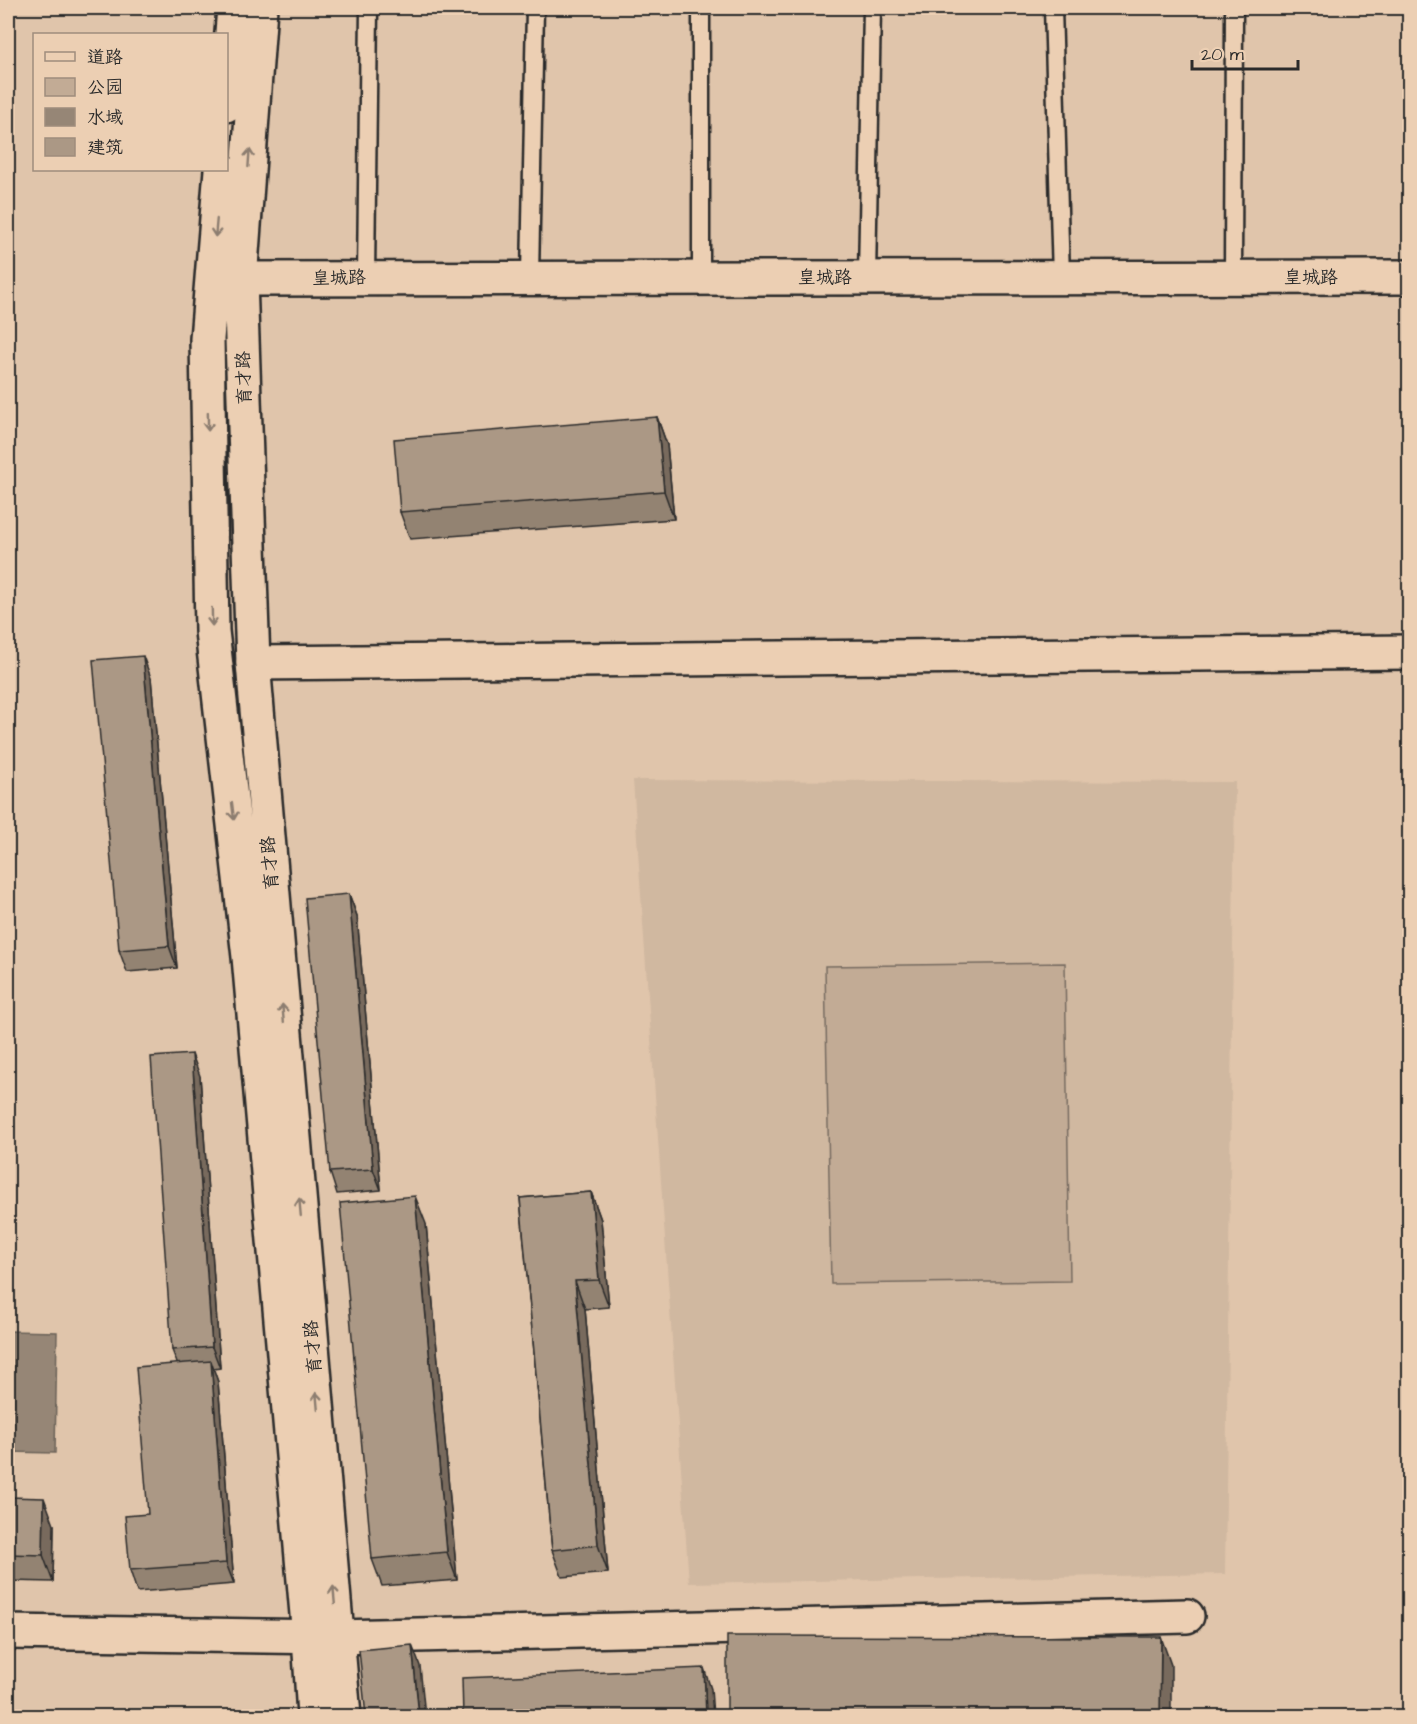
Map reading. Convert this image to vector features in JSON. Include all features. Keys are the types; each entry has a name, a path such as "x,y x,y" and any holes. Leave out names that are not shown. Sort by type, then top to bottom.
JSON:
{"street":[{"path":"228,81 234,8"},
{"name":"育才路","path":"260,8 226,279 324,1637 344,1716"},
{"path":"221,171 226,279 207,339 212,631 324,1637 314,1716"},
{"name":"皇城路","path":"226,279 1410,277"},
{"path":"253,663 1410,652"},
{"path":"8,1632 324,1637 1187,1616"}],"lane":[{"path":"366,278 369,8"},
{"path":"531,277 535,8"},
{"path":"701,8 701,277"},
{"path":"867,277 872,8"},
{"path":"1053,8 1061,277"},
{"path":"1233,277 1234,8"}],"shaded area":[{"path":"633,780 1235,782 1225,1574 689,1583"}],"green space":[{"path":"1065,963 1070,1281 831,1284 825,966"}],"water":[{"path":"8,1331 57,1332 55,1453 8,1452"}],"building":[{"path":"657,417 664,491 400,512 394,439"},
{"path":"143,656 169,946 119,950 93,660"},
{"path":"349,894 373,1169 330,1172 305,898"},
{"path":"192,1054 212,1347 172,1350 151,1057"},
{"path":"591,1192 599,1280 575,1281 598,1545 552,1550 520,1198"},
{"path":"415,1196 447,1552 372,1559 340,1203"},
{"path":"211,1361 226,1563 130,1570 125,1516 148,1514 136,1367"},
{"path":"8,1497 44,1498 43,1555 8,1554"},
{"path":"727,1636 1161,1637 1160,1716 727,1716"},
{"path":"412,1645 419,1716 366,1716 359,1650"},
{"path":"704,1668 706,1716 463,1716 462,1678"}]}
